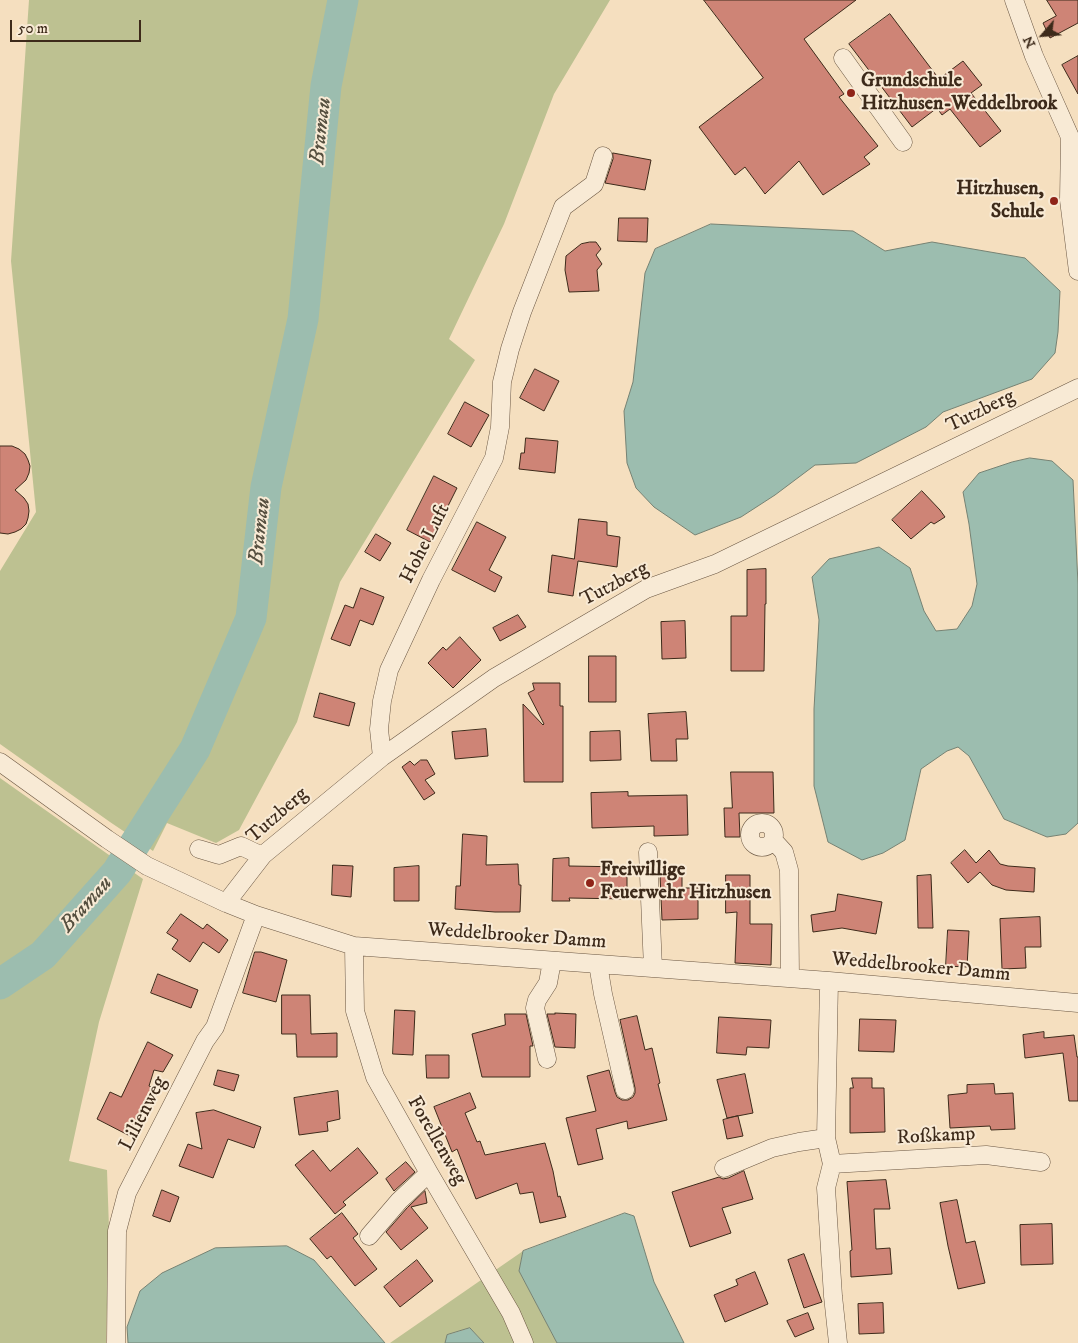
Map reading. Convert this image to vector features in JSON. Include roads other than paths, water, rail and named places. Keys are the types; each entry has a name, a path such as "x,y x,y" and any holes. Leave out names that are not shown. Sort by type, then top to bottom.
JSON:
{"street":[{"path":"1014,0 1034,56 1074,135 1069,200 1078,271"},
{"path":"842,58 903,142"},
{"name":"Hohe Luft","path":"382,757 379,729 388,670 431,580 494,458 500,427 502,382 510,349 522,312 563,207 594,184 603,156"},
{"name":"Tutzberg","path":"226,903 262,856 382,757 494,678 646,589 716,564 1078,388"},
{"name":"Weddelbrooker Damm","path":"0,762 147,866 256,915 354,946 829,981 1078,1003"},
{"path":"773,840 784,852 789,870 790,978"},
{"path":"199,849 219,855 241,846 262,856"},
{"path":"648,852 653,968"},
{"name":"Lilienweg","path":"116,1343 117,1231 127,1193 205,1041 215,1027 256,915"},
{"name":"Forellenweg","path":"354,946 354,1011 375,1077 511,1313 524,1343"},
{"path":"547,1059 535,1008 537,1000 548,983 552,961"},
{"path":"598,964 625,1090"},
{"path":"829,981 826,1138 832,1164 826,1188 838,1343"},
{"path":"724,1168 772,1148 826,1138"},
{"name":"Roßkamp","path":"832,1164 986,1155 1041,1162"},
{"path":"369,1236 398,1201 429,1173"}],"waterway":[{"name":"Bramau","path":"0,984 43,955 117,872 195,749 251,618 266,487 303,319 326,86 343,0"}],"place":[{"name":"Grundschule Hitzhusen-Weddelbrook","path":"851,93"},
{"name":"Hitzhusen, Schule","path":"1054,201"},
{"name":"Freiwillige Feuerwehr Hitzhusen","path":"590,883"}]}
